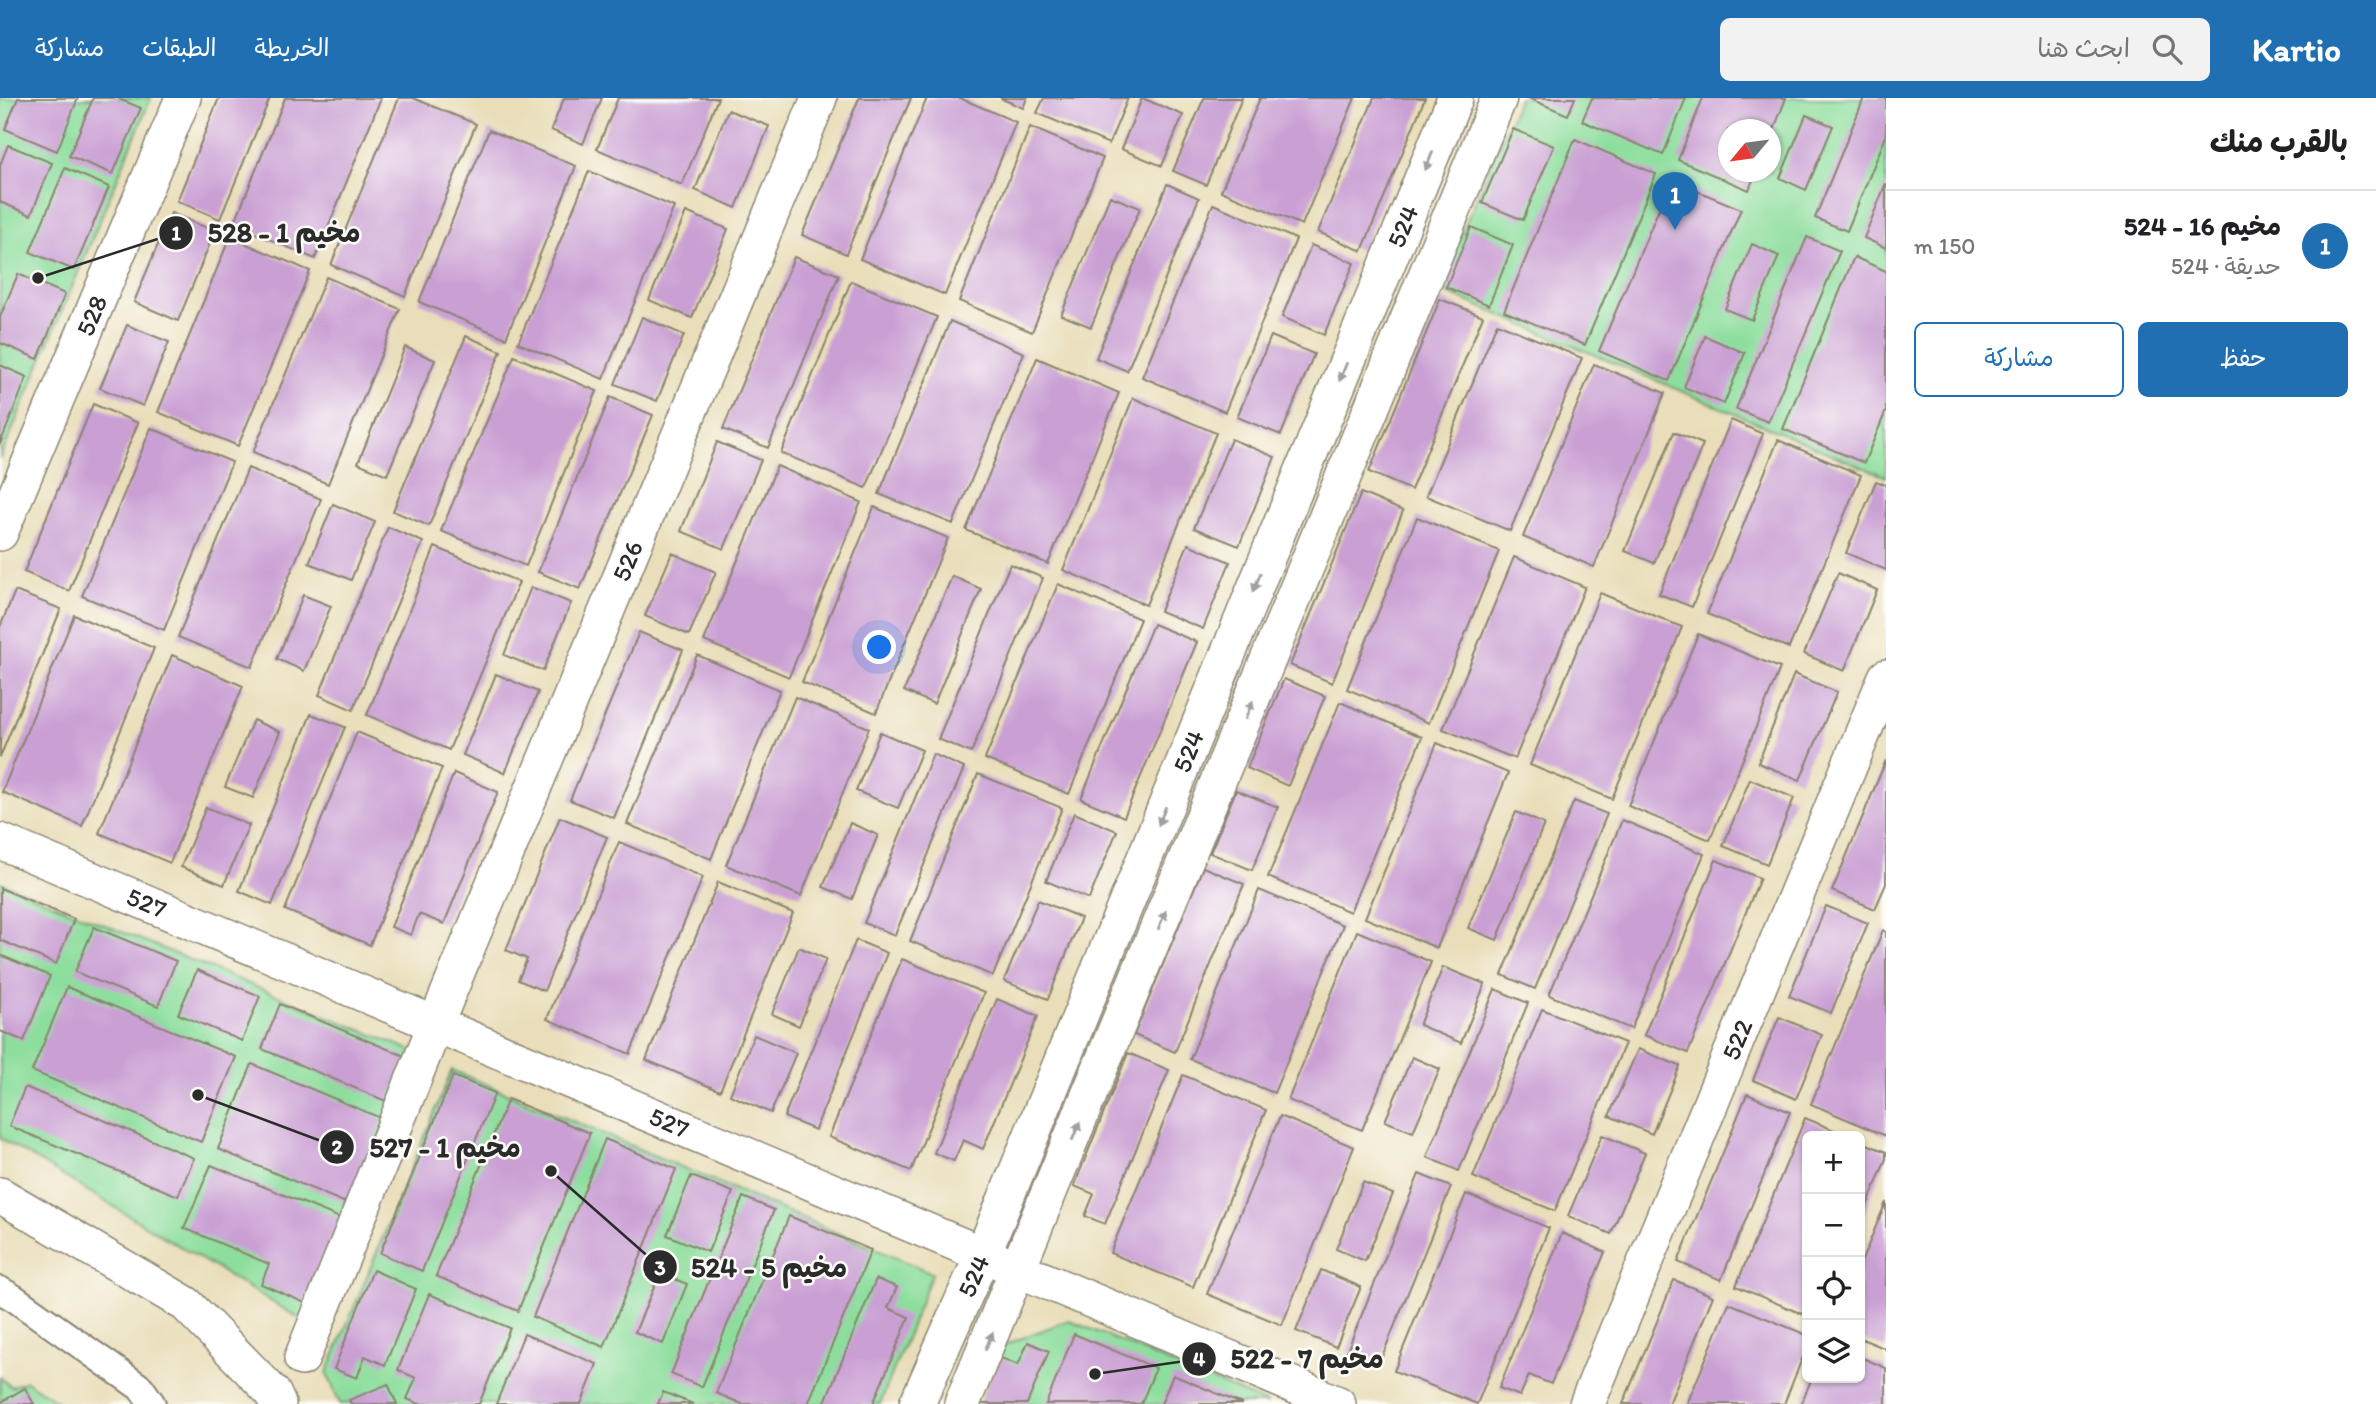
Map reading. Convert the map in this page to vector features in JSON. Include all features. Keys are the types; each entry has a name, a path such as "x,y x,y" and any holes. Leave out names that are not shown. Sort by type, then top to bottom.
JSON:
{"street":[{"name":"528","path":"0,533 183,98"},
{"name":"526","path":"302,1358 436,1023 819,98"},
{"name":"524","path":"917,1404 983,1254 1455,98"},
{"name":"524","path":"962,1404 1499,98"},
{"name":"522","path":"1587,1404 1886,677"},
{"name":"527","path":"0,841 1338,1404"},
{"path":"0,1195 186,1304 273,1393 278,1404"},
{"path":"0,1290 141,1388 152,1404"}],"green space":[{"path":"0,98 151,98 0,459"},
{"path":"1519,98 1886,98 1886,477 1438,289"},
{"path":"0,882 415,1052 302,1320 0,1138"},
{"path":"452,1070 932,1273 880,1404 340,1404 327,1373"},
{"path":"1069,1320 1268,1404 980,1404 1004,1345"},
{"path":"0,1377 11,1387 26,1381 61,1404 0,1404"}],"building":[{"path":"18,98 78,98 57,151 5,129"},
{"path":"93,98 117,98 141,108 113,174 69,156"},
{"path":"219,98 270,98 220,219 177,201"},
{"path":"285,98 381,98 315,259 234,224"},
{"path":"399,98 413,98 476,124 405,296 331,265"},
{"path":"564,98 602,98 583,144 551,130"},
{"path":"618,98 718,98 682,185 597,149"},
{"path":"859,98 911,98 846,254 802,235"},
{"path":"927,98 960,98 1016,122 945,295 860,259"},
{"path":"1000,98 1027,98 1023,108"},
{"path":"1044,98 1128,98 1109,144 1037,113"},
{"path":"1142,98 1183,115 1162,166 1121,149"},
{"path":"1204,98 1242,98 1206,185 1173,171"},
{"path":"1260,98 1355,98 1302,225 1221,191"},
{"path":"1374,98 1425,98 1362,251 1318,232"},
{"path":"1528,98 1575,98 1568,115"},
{"path":"1592,98 1686,98 1663,155 1582,121"},
{"path":"1703,98 1786,98 1778,119 1718,119 1718,177 1678,160"},
{"path":"1864,98 1886,98 1886,136 1847,231 1815,218"},
{"path":"728,110 769,126 736,208 695,190"},
{"path":"1806,115 1833,126 1806,190 1781,178"},
{"path":"1030,127 1103,158 1032,332 959,301"},
{"path":"1513,129 1554,146 1523,220 1482,203"},
{"path":"489,130 576,166 506,338 419,302"},
{"path":"1575,139 1656,174 1585,345 1504,311"},
{"path":"8,145 52,163 31,215 0,202 0,165"},
{"path":"65,168 109,187 74,270 30,252"},
{"path":"589,171 674,207 603,379 518,343"},
{"path":"1671,180 1741,209 1669,381 1599,351"},
{"path":"1730,182 1752,182 1749,190"},
{"path":"1886,183 1886,248 1864,238"},
{"path":"1167,184 1199,198 1127,371 1096,358"},
{"path":"1110,196 1140,208 1091,327 1061,315"},
{"path":"1213,204 1296,239 1225,412 1142,377"},
{"path":"686,212 728,229 692,318 649,300"},
{"path":"171,213 215,231 178,321 134,302"},
{"path":"1471,227 1513,245 1489,305 1446,287"},
{"path":"230,237 310,271 238,446 158,412"},
{"path":"1807,237 1840,251 1768,422 1736,409"},
{"path":"1752,244 1779,256 1752,320 1725,309"},
{"path":"1311,245 1354,263 1324,335 1282,317"},
{"path":"794,257 839,275 768,448 723,429"},
{"path":"1854,257 1886,271 1886,411 1864,463 1783,429"},
{"path":"18,274 65,294 38,359 0,343 0,317"},
{"path":"326,277 400,309 328,484 253,452"},
{"path":"851,281 937,317 866,488 781,453"},
{"path":"1440,299 1483,316 1411,490 1369,472"},
{"path":"642,317 684,335 657,401 615,384"},
{"path":"950,321 1024,353 953,524 879,494"},
{"path":"1497,323 1582,358 1510,531 1426,496"},
{"path":"127,325 169,342 143,406 100,388"},
{"path":"466,336 501,351 429,526 393,511"},
{"path":"1271,336 1314,354 1281,435 1237,417"},
{"path":"1705,336 1745,353 1724,404 1684,387"},
{"path":"405,347 435,360 387,475 358,463"},
{"path":"514,356 597,391 526,566 441,531"},
{"path":"1037,358 1119,393 1048,564 966,530"},
{"path":"1594,364 1665,393 1594,567 1523,537"},
{"path":"0,365 27,377 0,444"},
{"path":"610,397 653,415 580,589 538,572"},
{"path":"1133,398 1216,433 1146,605 1063,570"},
{"path":"93,404 138,423 69,591 24,572"},
{"path":"1731,420 1763,434 1692,607 1659,594"},
{"path":"151,428 232,462 164,630 82,596"},
{"path":"1674,432 1703,444 1654,563 1625,551"},
{"path":"1231,439 1275,457 1239,546 1194,528"},
{"path":"1778,440 1861,475 1789,648 1707,614"},
{"path":"717,442 761,460 724,549 681,531"},
{"path":"777,466 861,502 789,677 704,641"},
{"path":"248,468 321,499 252,667 178,637"},
{"path":"1876,481 1886,485 1886,570 1846,553"},
{"path":"1361,493 1403,511 1332,683 1290,665"},
{"path":"333,504 375,522 351,580 309,563"},
{"path":"874,507 948,538 876,713 802,682"},
{"path":"1417,517 1499,551 1429,723 1347,689"},
{"path":"388,527 423,542 353,710 319,695"},
{"path":"1188,544 1230,562 1203,629 1160,611"},
{"path":"435,547 519,582 449,750 367,715"},
{"path":"672,553 716,572 689,635 645,616"},
{"path":"1514,557 1585,587 1515,759 1443,729"},
{"path":"1010,564 1043,578 971,753 938,739"},
{"path":"1838,573 1877,590 1844,671 1804,654"},
{"path":"952,576 981,589 934,704 904,691"},
{"path":"1058,584 1140,619 1069,794 985,759"},
{"path":"531,587 571,603 543,671 504,655"},
{"path":"15,591 61,609 0,757 0,627"},
{"path":"1600,593 1682,627 1612,799 1530,765"},
{"path":"303,595 331,606 304,671 277,659"},
{"path":"74,615 154,648 82,826 2,792"},
{"path":"1153,624 1197,642 1124,817 1081,799"},
{"path":"639,632 683,650 614,818 570,800"},
{"path":"1698,634 1780,668 1710,840 1628,806"},
{"path":"172,655 243,686 170,863 99,833"},
{"path":"697,655 780,690 711,859 627,824"},
{"path":"496,674 538,692 505,773 463,755"},
{"path":"1794,674 1837,692 1800,780 1758,763"},
{"path":"1284,679 1325,696 1288,786 1247,768"},
{"path":"795,697 869,728 801,896 726,865"},
{"path":"1340,702 1422,737 1350,912 1268,877"},
{"path":"311,714 345,727 272,905 239,891"},
{"path":"253,720 280,732 253,798 225,787"},
{"path":"357,732 442,768 370,945 285,910"},
{"path":"880,732 922,750 898,808 856,791"},
{"path":"1437,743 1508,773 1437,948 1365,918"},
{"path":"933,754 964,768 895,935 864,923"},
{"path":"1886,760 1886,884 1875,909 1832,891"},
{"path":"454,773 498,792 444,924 419,914 411,935 391,927"},
{"path":"978,774 1062,808 993,976 910,941"},
{"path":"1750,779 1794,798 1767,864 1723,846"},
{"path":"1236,790 1278,807 1252,870 1210,853"},
{"path":"1574,801 1607,814 1535,989 1502,975"},
{"path":"206,807 249,825 224,885 181,867"},
{"path":"1516,812 1544,824 1497,940 1468,928"},
{"path":"1074,813 1117,831 1089,899 1046,881"},
{"path":"560,817 607,837 544,991 518,980 527,959 506,950"},
{"path":"1622,820 1704,854 1631,1029 1549,995"},
{"path":"850,823 878,835 852,899 823,887"},
{"path":"619,842 703,877 630,1054 547,1019"},
{"path":"1716,860 1760,878 1688,1053 1644,1035"},
{"path":"1203,867 1244,884 1175,1052 1134,1035"},
{"path":"718,882 793,913 720,1091 646,1060"},
{"path":"0,888 74,919 56,964 0,940"},
{"path":"1259,890 1343,925 1274,1093 1190,1059"},
{"path":"1038,900 1081,918 1048,999 1004,981"},
{"path":"1826,906 1868,923 1831,1013 1789,996"},
{"path":"94,927 176,961 158,1006 75,972"},
{"path":"1883,930 1886,932 1886,1136 1811,1104"},
{"path":"1357,931 1431,962 1362,1130 1288,1100"},
{"path":"856,940 887,953 815,1130 784,1117"},
{"path":"799,947 826,959 799,1026 772,1014"},
{"path":"0,955 50,976 24,1041 0,1031"},
{"path":"902,959 984,993 911,1171 829,1137"},
{"path":"1443,967 1485,984 1461,1043 1419,1025"},
{"path":"197,970 260,996 242,1041 178,1014"},
{"path":"67,987 236,1057 201,1142 32,1071"},
{"path":"1495,989 1528,1003 1459,1171 1427,1157"},
{"path":"997,999 1038,1016 983,1149 963,1140 954,1161 934,1153"},
{"path":"280,1004 407,1057 388,1102 262,1049"},
{"path":"1542,1009 1625,1043 1555,1211 1473,1177"},
{"path":"1779,1017 1822,1035 1796,1099 1753,1080"},
{"path":"754,1035 796,1053 771,1113 730,1095"},
{"path":"1638,1049 1680,1066 1652,1134 1609,1116"},
{"path":"1128,1053 1169,1070 1105,1224 1085,1216 1094,1194 1074,1186"},
{"path":"1412,1057 1440,1069 1413,1132 1385,1121"},
{"path":"252,1064 383,1119 348,1204 218,1149"},
{"path":"1183,1075 1266,1110 1193,1287 1110,1253"},
{"path":"453,1076 495,1093 422,1271 380,1253"},
{"path":"25,1087 194,1158 178,1196 9,1126"},
{"path":"1747,1094 1790,1112 1721,1280 1678,1262"},
{"path":"508,1099 590,1133 518,1311 436,1276"},
{"path":"1280,1116 1354,1147 1282,1325 1207,1294"},
{"path":"1805,1118 1836,1131 1802,1131 1802,1314 1736,1286"},
{"path":"1602,1135 1645,1153 1611,1234 1568,1216"},
{"path":"605,1139 676,1169 604,1347 533,1317"},
{"path":"1865,1143 1886,1152 1886,1159 1865,1211"},
{"path":"211,1165 340,1218 305,1303 261,1284 269,1264 184,1228"},
{"path":"1419,1174 1451,1187 1379,1364 1347,1351"},
{"path":"691,1176 733,1192 708,1252 667,1235"},
{"path":"1363,1182 1393,1194 1365,1261 1336,1249"},
{"path":"1466,1194 1549,1228 1477,1404 1394,1371"},
{"path":"743,1197 774,1210 702,1387 671,1374"},
{"path":"1886,1202 1886,1349 1865,1340 1865,1253"},
{"path":"789,1216 871,1250 808,1404 742,1404 716,1393"},
{"path":"1562,1233 1605,1252 1551,1384 1529,1375 1520,1396 1499,1388"},
{"path":"373,1270 416,1289 385,1365 365,1356 357,1378 334,1369"},
{"path":"1321,1270 1361,1287 1336,1347 1296,1331"},
{"path":"660,1273 687,1284 663,1344 635,1332"},
{"path":"876,1279 897,1287 888,1308 909,1317 873,1404 824,1404"},
{"path":"1674,1280 1713,1296 1669,1404 1623,1404"},
{"path":"429,1294 510,1328 479,1404 419,1404 407,1399 416,1378 398,1370"},
{"path":"1729,1303 1802,1333 1802,1359 1784,1404 1687,1404"},
{"path":"524,1334 597,1364 581,1404 496,1404"},
{"path":"1074,1334 1156,1368 1141,1404 1046,1404"},
{"path":"1028,1342 1049,1351 1027,1404 980,1404 999,1357 1018,1365"},
{"path":"1865,1359 1886,1368 1886,1404 1801,1404 1810,1383 1865,1383"},
{"path":"1173,1375 1242,1404 1161,1404"},
{"path":"388,1384 397,1404 351,1404 349,1400"},
{"path":"25,1388 34,1404 0,1404 0,1403"},
{"path":"663,1392 693,1404 658,1404"}],"place":[{"name":"مخيم 16 - 524","path":"1675,230"},
{"name":"مخيم 1 - 528","path":"38,278"},
{"name":"مخيم 1 - 527","path":"198,1095"},
{"name":"مخيم 5 - 524","path":"551,1171"},
{"name":"مخيم 7 - 522","path":"1095,1374"}]}
